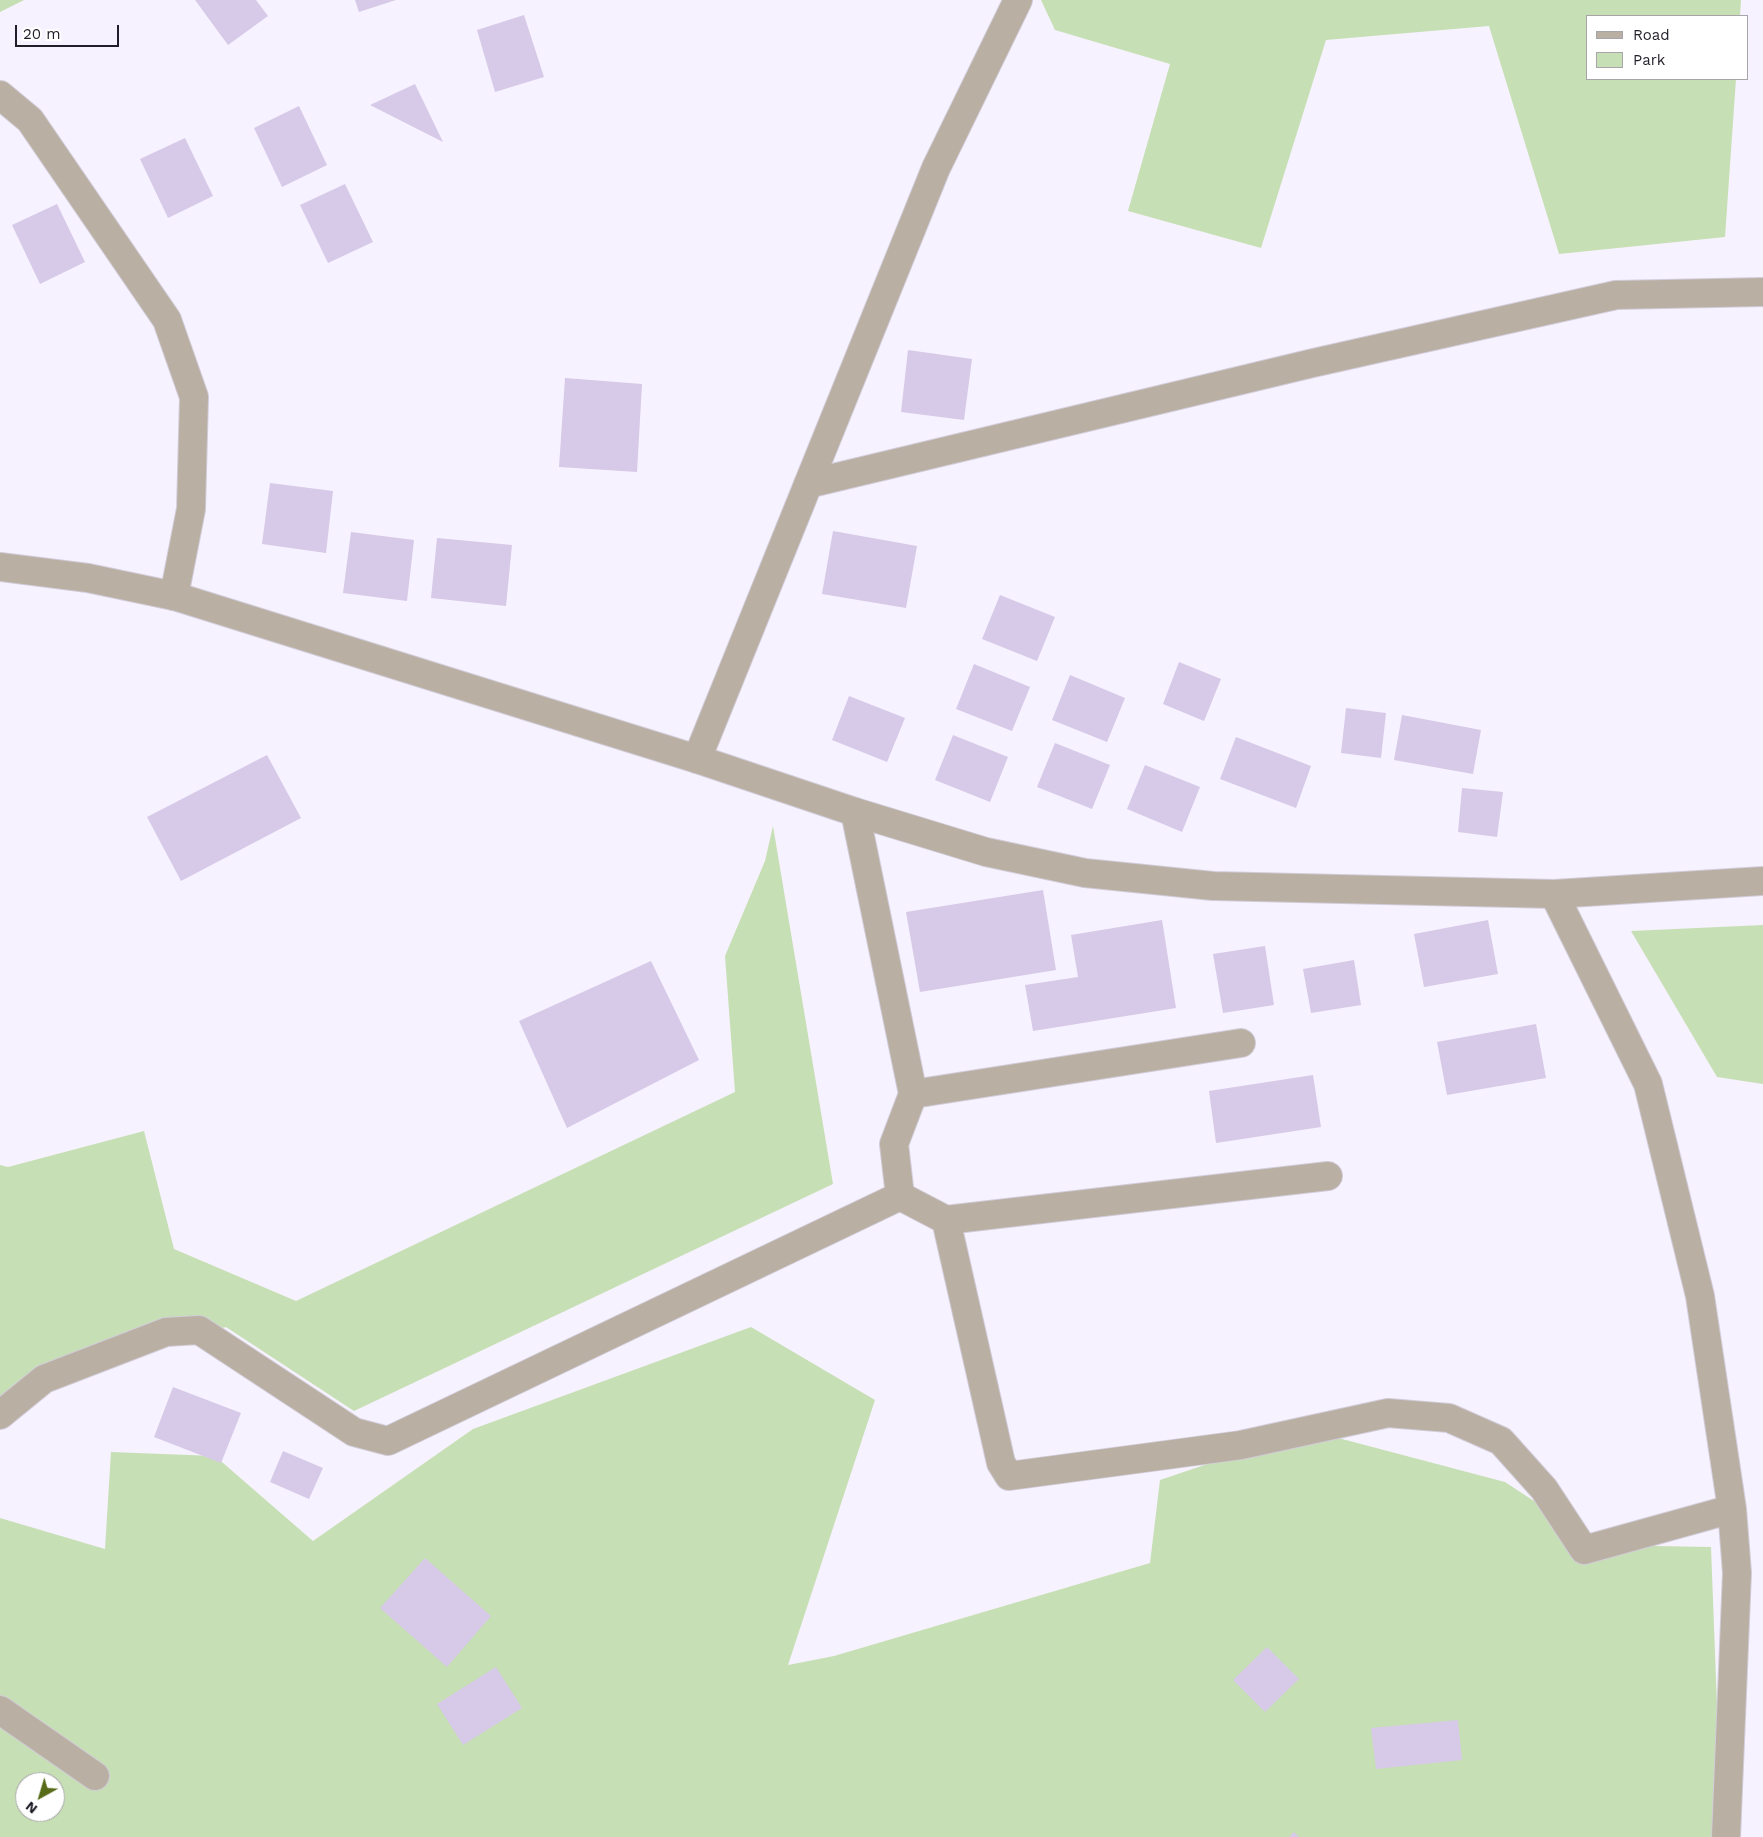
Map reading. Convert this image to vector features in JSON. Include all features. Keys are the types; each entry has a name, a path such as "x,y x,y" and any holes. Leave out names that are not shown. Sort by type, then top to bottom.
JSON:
{"street":[{"path":"697,759 936,168 1018,0"},
{"path":"0,95 30,120 167,320 194,397 191,509 174,596"},
{"path":"808,484 1312,363 1616,295 1763,292"},
{"path":"0,567 88,578 174,596 697,759 855,812 986,852 1085,873 1213,886 1554,894 1762,875"},
{"path":"855,812 913,1094 894,1144 900,1196"},
{"path":"1554,894 1648,1084 1700,1296 1732,1509 1737,1573 1726,1837"},
{"path":"913,1094 1241,1043"},
{"path":"900,1196 946,1220 1328,1176"},
{"path":"0,1415 44,1379 166,1332 199,1330 354,1432 388,1441 900,1196"},
{"path":"946,1220 1000,1463 1009,1476 1241,1445 1388,1413 1449,1418 1501,1441 1544,1489 1584,1550 1732,1509"},
{"path":"0,1710 95,1776"}],"green space":[{"path":"0,0 24,0 0,12"},
{"path":"1041,0 1741,0 1740,15 1586,15 1586,80 1736,80 1725,237 1559,254 1489,26 1326,40 1261,248 1128,211 1170,64 1055,30"},
{"path":"773,826 833,1184 354,1411 226,1327 44,1379 0,1414 0,1165 8,1167 144,1131 174,1249 296,1301 735,1092 725,956 765,861"},
{"path":"1763,925 1763,1084 1717,1077 1631,931"},
{"path":"751,1327 875,1400 788,1665 834,1656 1150,1563 1160,1480 1308,1430 1505,1482 1601,1545 1711,1547 1722,1837 0,1837 0,1518 105,1549 111,1452 215,1456 313,1541 473,1429"}],"building":[{"path":"195,0 256,0 268,16 228,45"},
{"path":"355,0 396,0 359,12"},
{"path":"524,15 544,77 495,92 477,30"},
{"path":"415,84 443,142 370,105"},
{"path":"299,106 327,165 282,187 254,128"},
{"path":"185,138 213,196 168,218 140,159"},
{"path":"345,184 373,242 328,263 300,205"},
{"path":"57,204 85,262 40,284 12,225"},
{"path":"908,350 972,359 964,420 901,412"},
{"path":"565,378 642,384 637,472 559,467"},
{"path":"270,483 333,491 326,553 262,544"},
{"path":"833,531 917,546 906,608 822,594"},
{"path":"351,532 414,540 407,601 343,593"},
{"path":"437,538 512,545 506,606 431,598"},
{"path":"1000,595 1055,617 1037,661 982,639"},
{"path":"1179,662 1221,679 1204,721 1163,704"},
{"path":"974,664 1030,687 1012,731 956,709"},
{"path":"1070,675 1125,698 1107,742 1052,720"},
{"path":"849,696 905,718 887,762 832,740"},
{"path":"1346,708 1386,713 1381,758 1341,753"},
{"path":"1402,715 1481,730 1473,774 1394,760"},
{"path":"953,735 1008,757 990,802 935,780"},
{"path":"1236,737 1311,766 1296,808 1220,779"},
{"path":"1055,743 1110,765 1092,809 1037,787"},
{"path":"267,755 301,818 181,881 147,817"},
{"path":"1145,765 1200,787 1182,832 1127,809"},
{"path":"1462,788 1503,792 1497,837 1458,832"},
{"path":"1043,890 1056,970 920,992 906,912"},
{"path":"1162,920 1176,1008 1033,1031 1025,985 1078,977 1071,935"},
{"path":"1488,920 1498,974 1424,987 1414,934"},
{"path":"1265,946 1274,1005 1223,1013 1213,954"},
{"path":"1354,960 1361,1005 1311,1013 1303,969"},
{"path":"651,961 699,1060 567,1128 519,1021"},
{"path":"1536,1024 1546,1078 1447,1095 1437,1042"},
{"path":"1313,1075 1321,1127 1216,1143 1209,1091"},
{"path":"173,1387 241,1413 221,1463 154,1437"},
{"path":"283,1451 323,1468 309,1499 270,1482"},
{"path":"425,1558 491,1616 447,1667 380,1608"},
{"path":"1267,1647 1299,1679 1265,1712 1233,1680"},
{"path":"496,1667 522,1708 463,1745 437,1704"},
{"path":"1458,1720 1462,1760 1376,1769 1371,1728"},
{"path":"1294,1832 1299,1837 1289,1837"}]}
